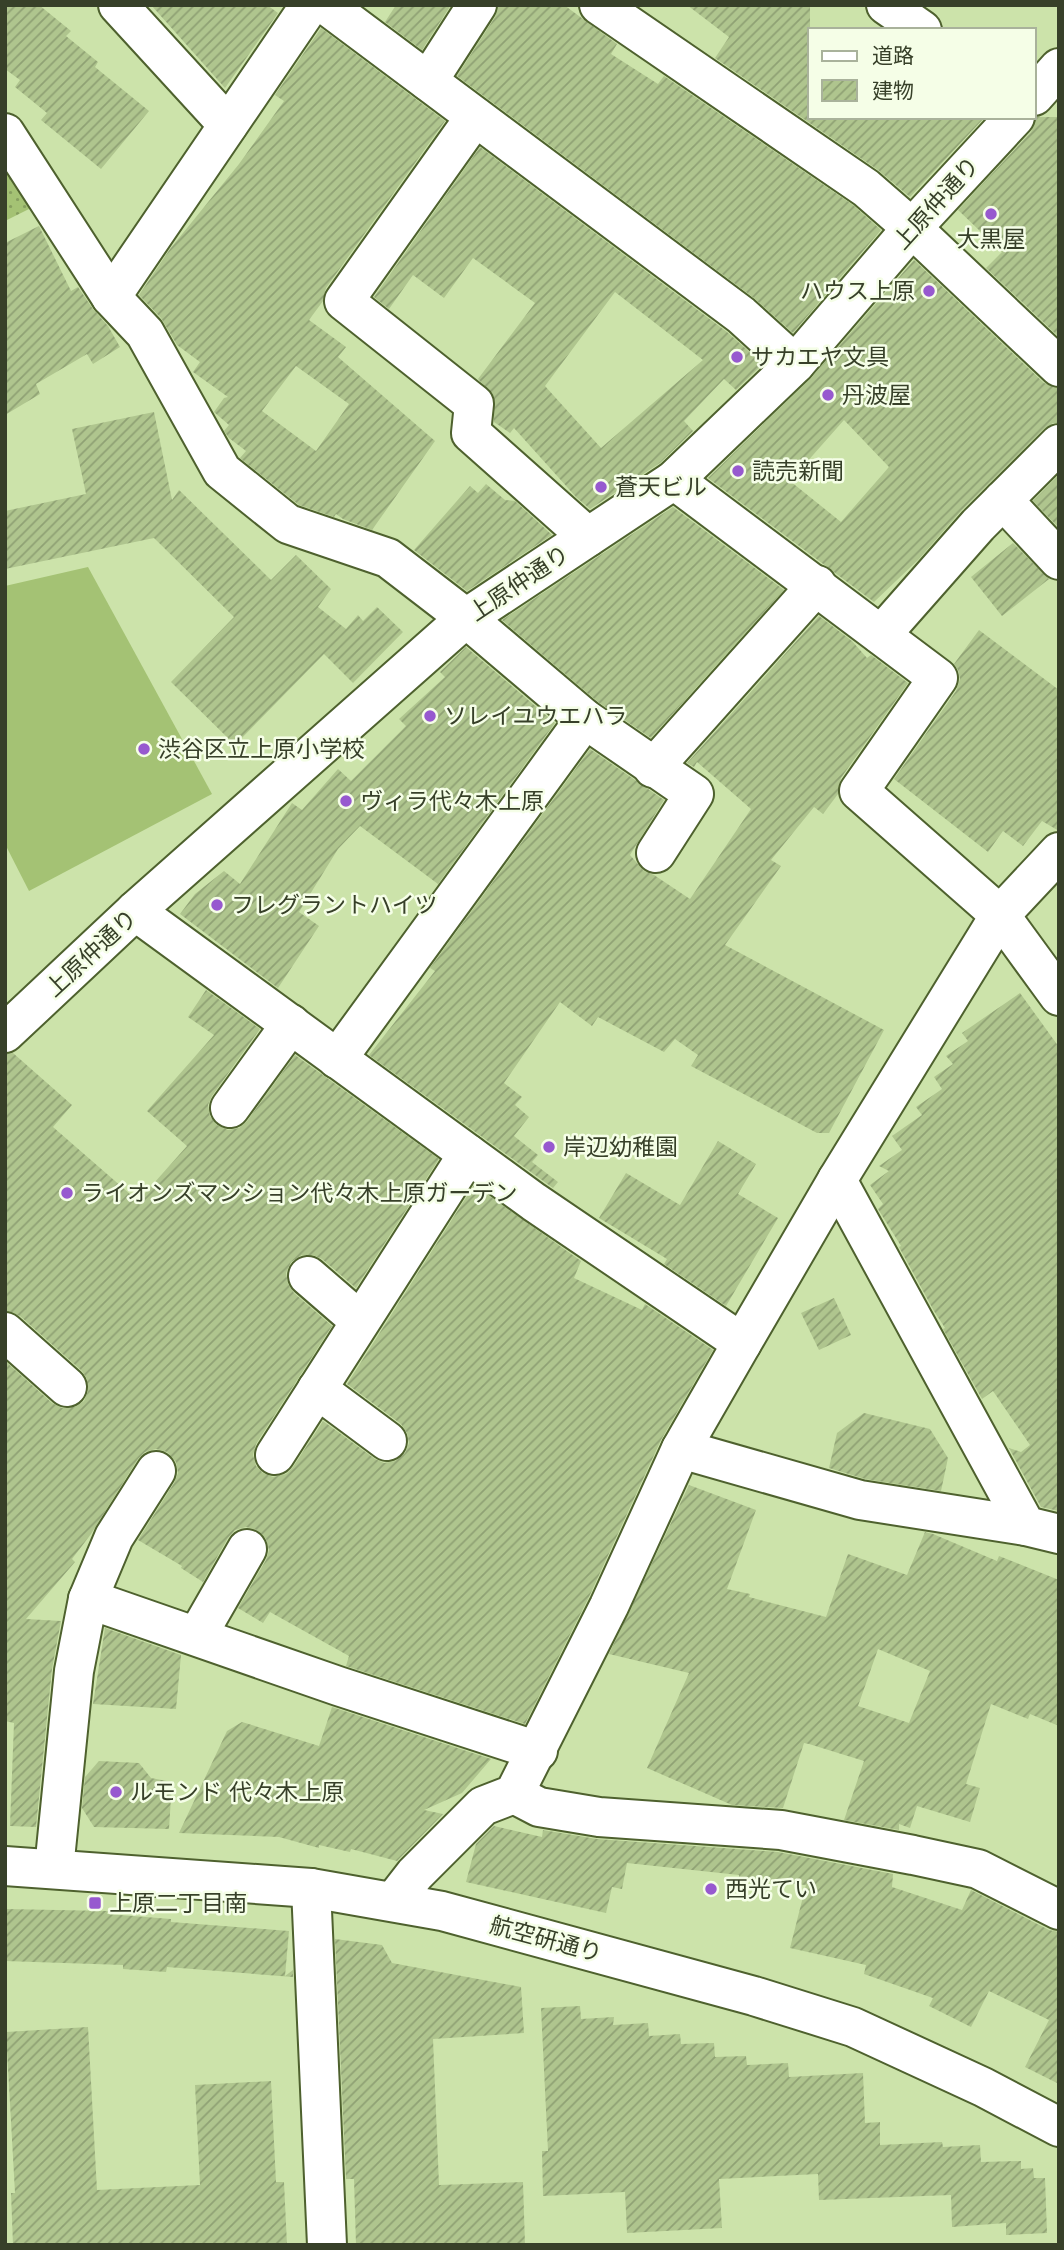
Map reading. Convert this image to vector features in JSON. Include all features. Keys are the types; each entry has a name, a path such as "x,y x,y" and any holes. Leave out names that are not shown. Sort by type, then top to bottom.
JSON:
{"street":[{"path":"118,5 228,125"},
{"path":"111,297 310,5"},
{"path":"326,5 741,314 795,364"},
{"path":"428,81 477,5"},
{"path":"599,5 866,188 1059,367"},
{"path":"886,5 919,28"},
{"path":"1036,94 1059,68"},
{"path":"475,117 344,301 474,404 471,433 587,537"},
{"name":"上原仲通り","path":"5,1033 135,911 466,618 674,480 795,364 912,228 1013,119"},
{"path":"5,133 111,297 145,333 222,471 288,524 388,558 466,618 584,719 694,794 656,853"},
{"path":"881,635 978,525 1059,444"},
{"path":"674,480 938,678 859,791 1000,915 1059,996"},
{"path":"1003,500 1059,559"},
{"path":"653,768 817,585"},
{"path":"337,1059 584,719"},
{"path":"394,1901 415,1874 483,1806 514,1794 609,1606 681,1449 742,1343 837,1180 1000,915 1059,852"},
{"path":"135,911 534,1202 742,1343"},
{"path":"230,1108 291,1024"},
{"path":"275,1455 468,1154"},
{"path":"837,1180 1042,1530"},
{"path":"308,1276 360,1321"},
{"path":"5,1332 67,1387"},
{"path":"317,1389 387,1441"},
{"path":"681,1449 860,1500 1042,1530"},
{"path":"54,1870 74,1671 88,1599 114,1536 156,1471"},
{"path":"197,1636 247,1549"},
{"path":"88,1599 338,1686 538,1751"},
{"path":"514,1794 538,1807 599,1817 780,1830 913,1855 978,1870 1059,1910"},
{"name":"航空研通り","path":"5,1866 311,1888 442,1911 754,1996 853,2027 984,2087 1059,2127"},
{"path":"311,1888 327,2245"}],"green space":[{"path":"5,157 37,205 5,221"},
{"path":"88,567 212,794 29,891 5,844 5,586"}],"building":[{"path":"5,5 39,5 71,31 66,36 98,62 95,67 149,111 101,169 41,120 47,113 15,87 20,80 5,69"},
{"path":"151,5 267,5 278,13 225,88"},
{"path":"396,5 451,5 422,50 385,22"},
{"path":"499,5 564,5 617,44 611,54 658,84 664,76 853,205 881,230 793,333 754,298 457,76 495,17"},
{"path":"687,5 810,5 808,119 983,119 910,197 878,170 715,58 729,37"},
{"path":"321,28 445,121 326,288 323,301 309,320 346,347 338,357 435,441 372,530 336,514 334,517 299,505 240,458 246,451 229,438 224,431 229,425 214,412 224,398 228,397 193,372 200,362 177,345 161,318 139,295 170,249 239,164 284,101 275,95","holes":["296,366 349,404 316,451 262,411"]},
{"path":"1036,117 1059,117 1059,337 986,268 1002,252 958,210 1031,132"},
{"path":"480,147 727,332 763,364 736,390 724,379 684,421 693,431 660,463 590,509 514,428 510,433 494,422 494,396 478,379 535,303 473,258 444,298 413,275 389,309 374,297","holes":["615,292 703,360 601,448 545,386"]},
{"path":"39,226 71,291 78,287 108,326 120,347 93,364 87,354 36,384 40,394 5,415 5,243"},
{"path":"914,260 1044,383 1059,388 1059,423 1053,423 1044,429 874,602 708,478 811,378","holes":["844,420 889,467 841,522 790,481"]},
{"path":"154,412 172,500 179,490 271,580 296,555 331,589 318,607 346,629 358,615 363,621 377,607 403,632 353,683 324,654 235,745 171,682 234,617 154,538 5,569 5,511 86,494 72,429"},
{"path":"1059,475 1059,528 1033,501"},
{"path":"486,484 505,500 515,501 552,535 467,591 414,550 470,486 478,493"},
{"path":"673,507 784,590 651,738 598,702 502,620"},
{"path":"1013,543 1049,579 1002,616 971,577"},
{"path":"819,616 852,641 867,658 871,655 908,683 841,778 838,794 823,814 814,807 771,860 781,866 725,945 884,1030 829,1133 817,1133 691,1066 698,1055 675,1039 664,1052 598,1017 592,1026 560,1002 504,1083 522,1097 515,1105 529,1117 514,1136 538,1155 532,1162 558,1182 553,1188 369,1055 435,971 430,968 590,749 664,800 630,855 644,871 690,899 751,809 697,762 694,767 687,763"},
{"path":"979,630 1059,690 1059,831 1042,821 1023,846 1003,831 988,852 894,779 956,691 960,679 954,664"},
{"path":"466,647 555,723 438,884 360,826 338,849 299,912 319,926 278,988 180,914 195,894 224,871 240,884 292,803 302,810 338,769 351,781 406,726 399,719 445,677 440,672"},
{"path":"206,990 260,1029 212,1096 208,1105 210,1116 217,1125 228,1130 239,1128 247,1121 295,1055 439,1159 356,1288 322,1259 313,1255 302,1255 291,1262 286,1273 288,1284 294,1293 332,1326 256,1444 253,1455 256,1466 263,1473 273,1477 286,1474 323,1421 384,1463 395,1461 405,1453 409,1443 401,1424 347,1384 474,1185 581,1261 574,1278 642,1310 645,1304 713,1350 661,1440 589,1597 525,1724 346,1666 349,1656 270,1612 263,1623 238,1608 269,1550 266,1539 257,1530 246,1527 235,1530 203,1582 138,1540 178,1473 176,1462 167,1452 156,1449 145,1452 72,1559 75,1562 26,1619 61,1621 52,1669 36,1827 10,1826 14,1723 5,1721 5,1361 52,1403 62,1408 75,1407 84,1401 88,1391 87,1379 82,1371 20,1316 5,1311 5,1054 13,1053 72,1105 53,1127 138,1201 187,1146 147,1111 214,1035 188,1017"},
{"path":"1020,993 1059,1047 1059,1511 1041,1507 1009,1448 1021,1452 1030,1445 993,1391 982,1399 899,1247 901,1246 878,1209 883,1204 870,1185 889,1171 879,1166 902,1150 892,1136 922,1115 916,1107 942,1089 934,1077 953,1064 946,1056 968,1041 962,1033"},
{"path":"718,1141 756,1164 738,1194 778,1218 726,1306 664,1264 667,1259 599,1218 626,1173 680,1205"},
{"path":"834,1298 851,1335 819,1350 801,1313"},
{"path":"864,1413 930,1429 948,1458 941,1491 865,1479 829,1468 837,1433"},
{"path":"689,1485 756,1510 727,1589 826,1617 848,1554 907,1575 925,1532 997,1561 999,1556 1059,1580 1059,1726 1030,1714 1028,1719 991,1704 966,1784 980,1788 970,1822 917,1806 910,1828 899,1824 899,1830 844,1820 864,1761 804,1743 783,1808 732,1805 647,1768 689,1673 609,1654","holes":["878,1649 930,1671 909,1723 858,1706"]},
{"path":"105,1628 181,1655 176,1709 93,1704"},
{"path":"332,1707 491,1759 462,1793 424,1810 443,1814 397,1861 351,1849 350,1852 319,1845 319,1848 279,1837 179,1833 227,1731 242,1722 319,1746"},
{"name":"ルモンド 代々木上原","path":"99,1761 139,1763 151,1778 172,1782 169,1829 94,1827 82,1808 85,1777"},
{"path":"494,1826 542,1837 543,1830 597,1839 778,1852 893,1874 892,1887 962,1910 971,1890 1049,1930 1059,1932 1059,2084 1025,2067 1049,2020 989,1991 971,2027 929,2006 933,1998 864,1974 866,1965 790,1948 806,1885 739,1879 739,1875 627,1863 622,1889 612,1887 606,1913 466,1882 476,1844"},
{"path":"5,1909 108,1911 107,1914 171,1919 171,1922 289,1931 285,1976 293,1970 293,1977 167,1967 166,1972 123,1969 123,1965 5,1961"},
{"path":"335,1939 382,1945 392,1963 521,1987 524,2033 433,2039 439,2185 523,2182 525,2245 356,2245 354,2179 346,2179"},
{"path":"580,2006 581,2019 614,2017 613,2025 648,2023 649,2036 680,2034 681,2044 714,2043 715,2057 746,2056 747,2065 788,2063 789,2077 863,2073 865,2123 880,2122 880,2145 942,2142 943,2147 980,2145 981,2162 1021,2161 1021,2169 1033,2168 1034,2178 1045,2178 1047,2233 1006,2235 1006,2223 952,2227 951,2195 819,2200 818,2174 719,2179 722,2228 627,2233 625,2192 543,2196 542,2151 548,2151 541,2008"},
{"path":"88,2027 97,2190 200,2185 195,2085 271,2081 276,2182 284,2182 287,2245 13,2245 11,2193 15,2193 6,2032"}],"place":[{"name":"大黒屋","path":"991,214"},
{"name":"ハウス上原","path":"929,291"},
{"name":"サカエヤ文具","path":"737,357"},
{"name":"丹波屋","path":"828,395"},
{"name":"読売新聞","path":"738,471"},
{"name":"蒼天ビル","path":"601,487"},
{"name":"ソレイユウエハラ","path":"430,716"},
{"name":"渋谷区立上原小学校","path":"144,749"},
{"name":"ヴィラ代々木上原","path":"346,801"},
{"name":"フレグラントハイツ","path":"217,905"},
{"name":"岸辺幼稚園","path":"549,1147"},
{"name":"ライオンズマンション代々木上原ガーデン","path":"67,1193"},
{"name":"ルモンド 代々木上原","path":"116,1792"},
{"name":"西光てい","path":"711,1889"},
{"name":"上原二丁目南","path":"95,1903"}]}
